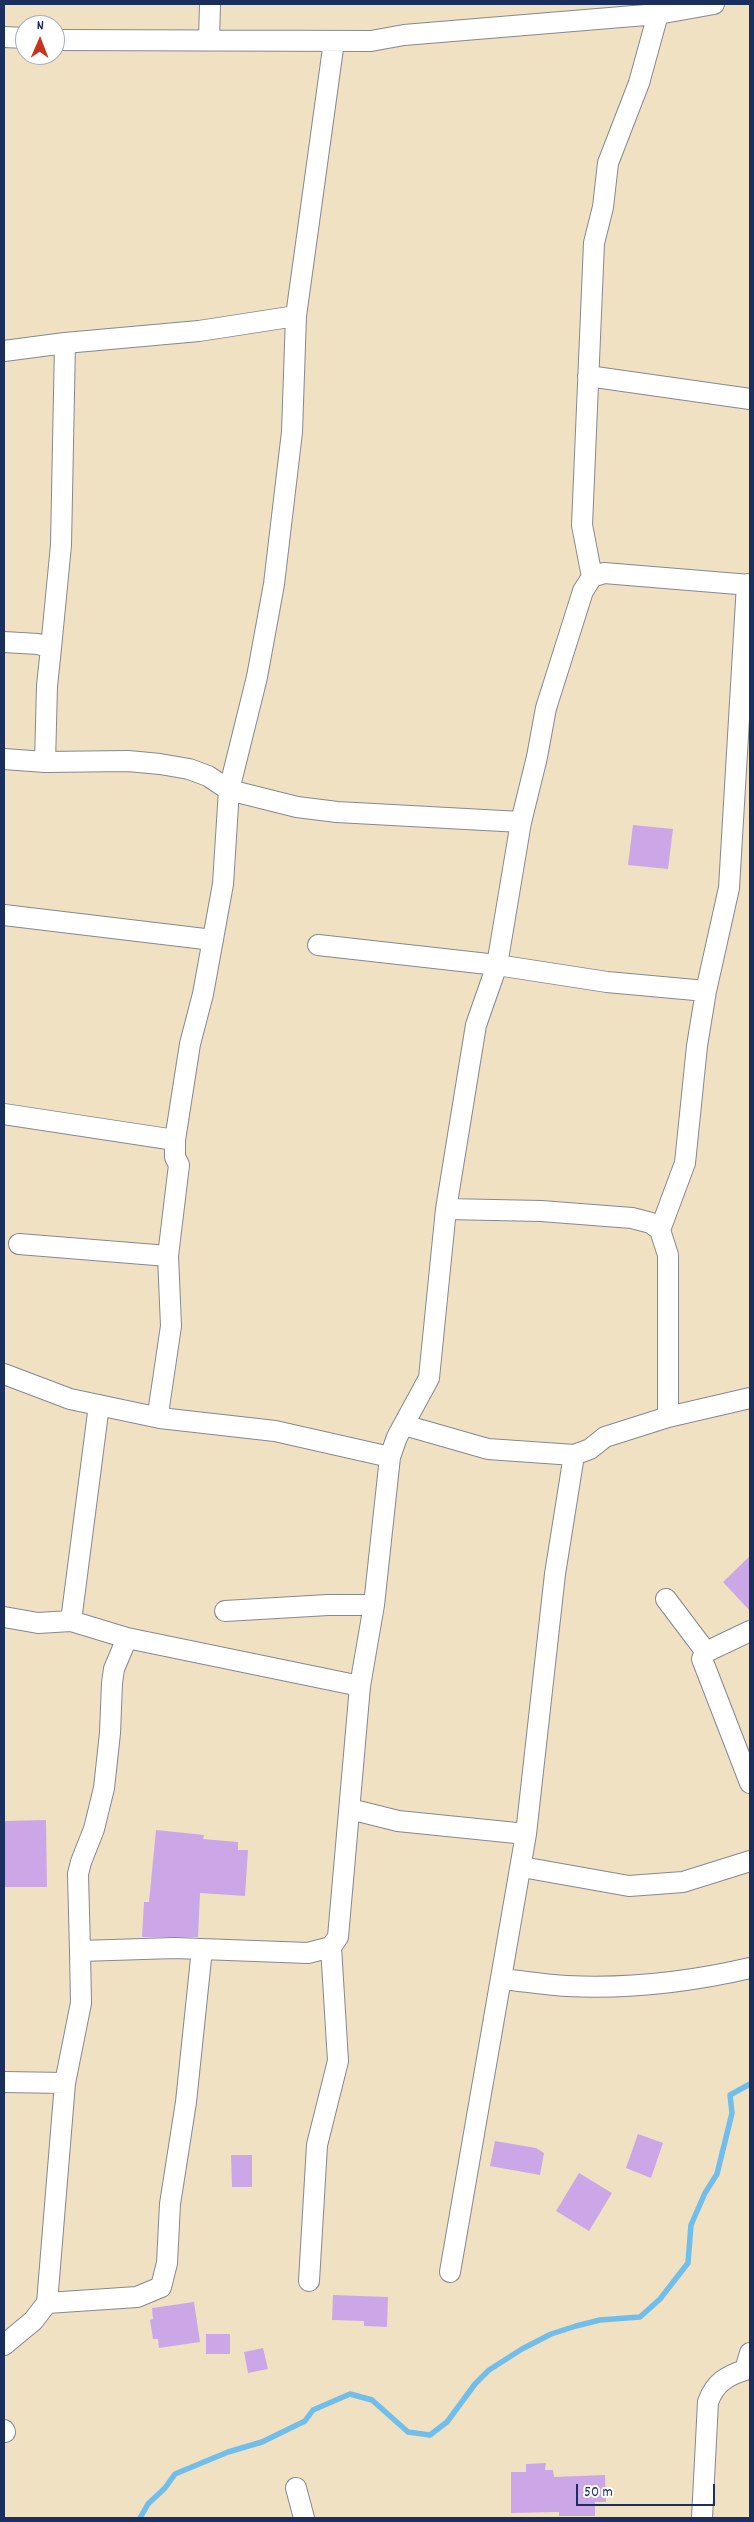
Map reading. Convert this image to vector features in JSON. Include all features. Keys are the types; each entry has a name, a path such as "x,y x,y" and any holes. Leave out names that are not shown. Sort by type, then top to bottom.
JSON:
{"street":[{"path":"209,40 210,4"},
{"path":"65,40 371,41 404,34 658,14 714,4"},
{"path":"592,577 582,525 594,243 603,207 608,163 639,83 658,14"},
{"path":"160,1418 159,1407 170,1326 168,1256 179,1165 175,1157 175,1140 190,1044 203,994 224,884 229,790 257,677 274,584 292,432 296,316 334,41"},
{"path":"4,351 65,343 199,331 296,316"},
{"path":"45,762 47,686 61,544 65,343"},
{"path":"588,376 750,399"},
{"path":"309,2281 317,2145 338,2061 331,1947 338,1937 360,1686 374,1605 390,1457 404,1425 429,1378 446,1209 476,1025 497,965 521,822 538,757 546,708 583,591 592,577 604,573 749,585 729,888 706,991 697,1046 685,1163 660,1230"},
{"path":"4,642 38,644 51,648"},
{"path":"4,759 45,762 128,761 160,764 189,769 208,776 229,790 296,807 337,812 521,822"},
{"path":"4,915 213,940"},
{"path":"318,945 497,965 607,982 706,991"},
{"path":"4,1114 175,1140"},
{"path":"446,1209 541,1211 632,1218 651,1222 660,1230 668,1255 668,1417"},
{"path":"19,1244 168,1256"},
{"path":"4,1374 70,1399 160,1418 275,1431 390,1457"},
{"path":"404,1425 488,1449 574,1456 590,1449 605,1437 668,1417 750,1398"},
{"path":"71,1621 99,1405"},
{"path":"450,2272 522,1867 555,1574 574,1456"},
{"path":"666,1599 706,1652"},
{"path":"225,1611 328,1605 374,1605"},
{"path":"4,1617 38,1622 71,1621 127,1638 360,1686"},
{"path":"750,1631 706,1652 703,1656 703,1664 750,1783"},
{"path":"4,2345 33,2321 47,2303 65,2083 81,2003 78,1874 80,1862 94,1829 104,1788 113,1676 127,1638"},
{"path":"350,1809 398,1821 526,1834"},
{"path":"522,1867 630,1886 683,1882 750,1861"},
{"path":"80,1951 202,1949 308,1953 331,1947"},
{"path":"47,2303 137,2297 161,2287 167,2263 170,2204 186,2102 202,1949"},
{"path":"502,1978 566,1986 618,1987 699,1980 750,1968"},
{"path":"4,2082 65,2083"},
{"path":"702,2518 708,2402 712,2391 719,2382 730,2374 745,2370 750,2352"},
{"path":"296,2488 304,2518"}],"building":[{"path":"633,825 673,829 668,869 628,865"},
{"path":"750,1556 750,1611 723,1582"},
{"path":"46,1820 47,1887 4,1887 4,1821"},
{"path":"156,1830 204,1835 203,1839 238,1842 238,1850 248,1850 245,1896 200,1893 198,1937 142,1937 144,1902 149,1902"},
{"path":"638,2134 663,2143 651,2178 626,2168"},
{"path":"495,2141 536,2148 544,2153 540,2175 490,2166"},
{"path":"231,2155 252,2155 252,2187 232,2187"},
{"path":"579,2173 612,2193 589,2231 556,2211"},
{"path":"333,2295 388,2297 387,2327 364,2326 364,2321 332,2320"},
{"path":"194,2302 200,2342 159,2348 158,2339 153,2339 150,2320 153,2319 152,2308"},
{"path":"206,2334 230,2334 230,2354 206,2354"},
{"path":"263,2348 268,2369 248,2373 244,2352"},
{"path":"546,2463 545,2470 553,2470 554,2477 605,2475 606,2502 595,2502 595,2516 559,2516 559,2512 511,2513 511,2472 526,2472 526,2464"}],"waterway":[{"path":"140,2518 148,2504 165,2488 175,2474 228,2452 262,2442 305,2421 313,2410 350,2394 372,2400 408,2432 430,2435 447,2422 475,2384 489,2370 522,2349 551,2334 576,2326 600,2320 640,2317 660,2299 688,2263 691,2225 705,2193 717,2174 732,2113 730,2095 750,2084"}]}
